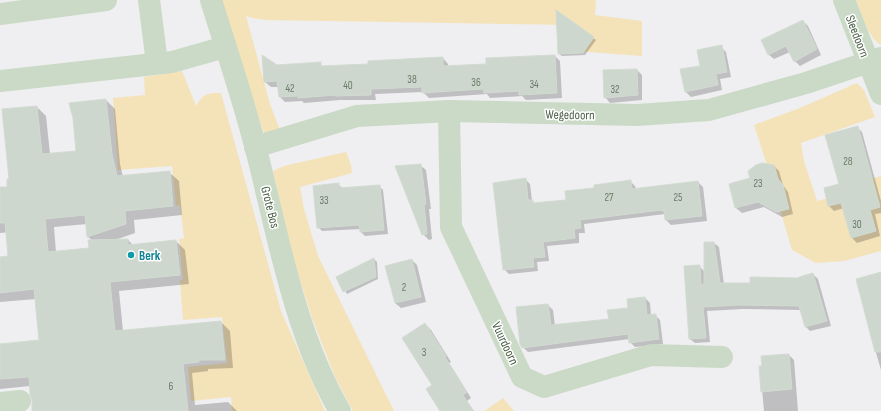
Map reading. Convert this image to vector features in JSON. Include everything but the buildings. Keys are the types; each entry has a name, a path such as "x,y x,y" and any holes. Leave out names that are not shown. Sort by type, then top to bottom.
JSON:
{"street":[{"path":"0,14 106,0"},
{"path":"149,0 157,63"},
{"name":"Grote Bos","path":"211,0 256,147 294,302 316,363 340,411"},
{"name":"Sleedoorn","path":"844,0 875,61 881,94"},
{"path":"0,81 172,62 225,46"},
{"name":"Wegedoorn","path":"256,147 357,116 449,111 637,115 709,110 806,83 875,61"},
{"name":"Vuurdoorn","path":"449,111 451,227 522,377 544,387 651,355 722,357"}],"shaded area":[{"path":"219,0 596,0 595,15 642,21 642,56 574,51 573,25 265,20 246,16 270,104 281,133 267,141 234,50"},
{"path":"856,0 881,0 881,45 869,31"},
{"path":"182,71 196,106 206,95 221,93 281,311 325,411 232,411 231,397 191,401 188,367 227,363 222,317 183,320 180,280 183,280 179,239 184,238 180,205 176,206 172,166 118,170 113,98 145,95 144,77"},
{"path":"857,83 864,90 875,117 801,143 804,161 817,201 843,194 828,145 853,137 867,180 881,176 881,251 844,261 816,263 792,250 754,125 800,108"},
{"path":"346,152 351,165 352,173 300,187 304,209 318,256 394,411 353,411 335,377 312,318 290,249 273,171 284,166"},
{"path":"503,398 514,411 484,411 486,410"}],"place":[{"name":"Berk","path":"131,255"}]}
